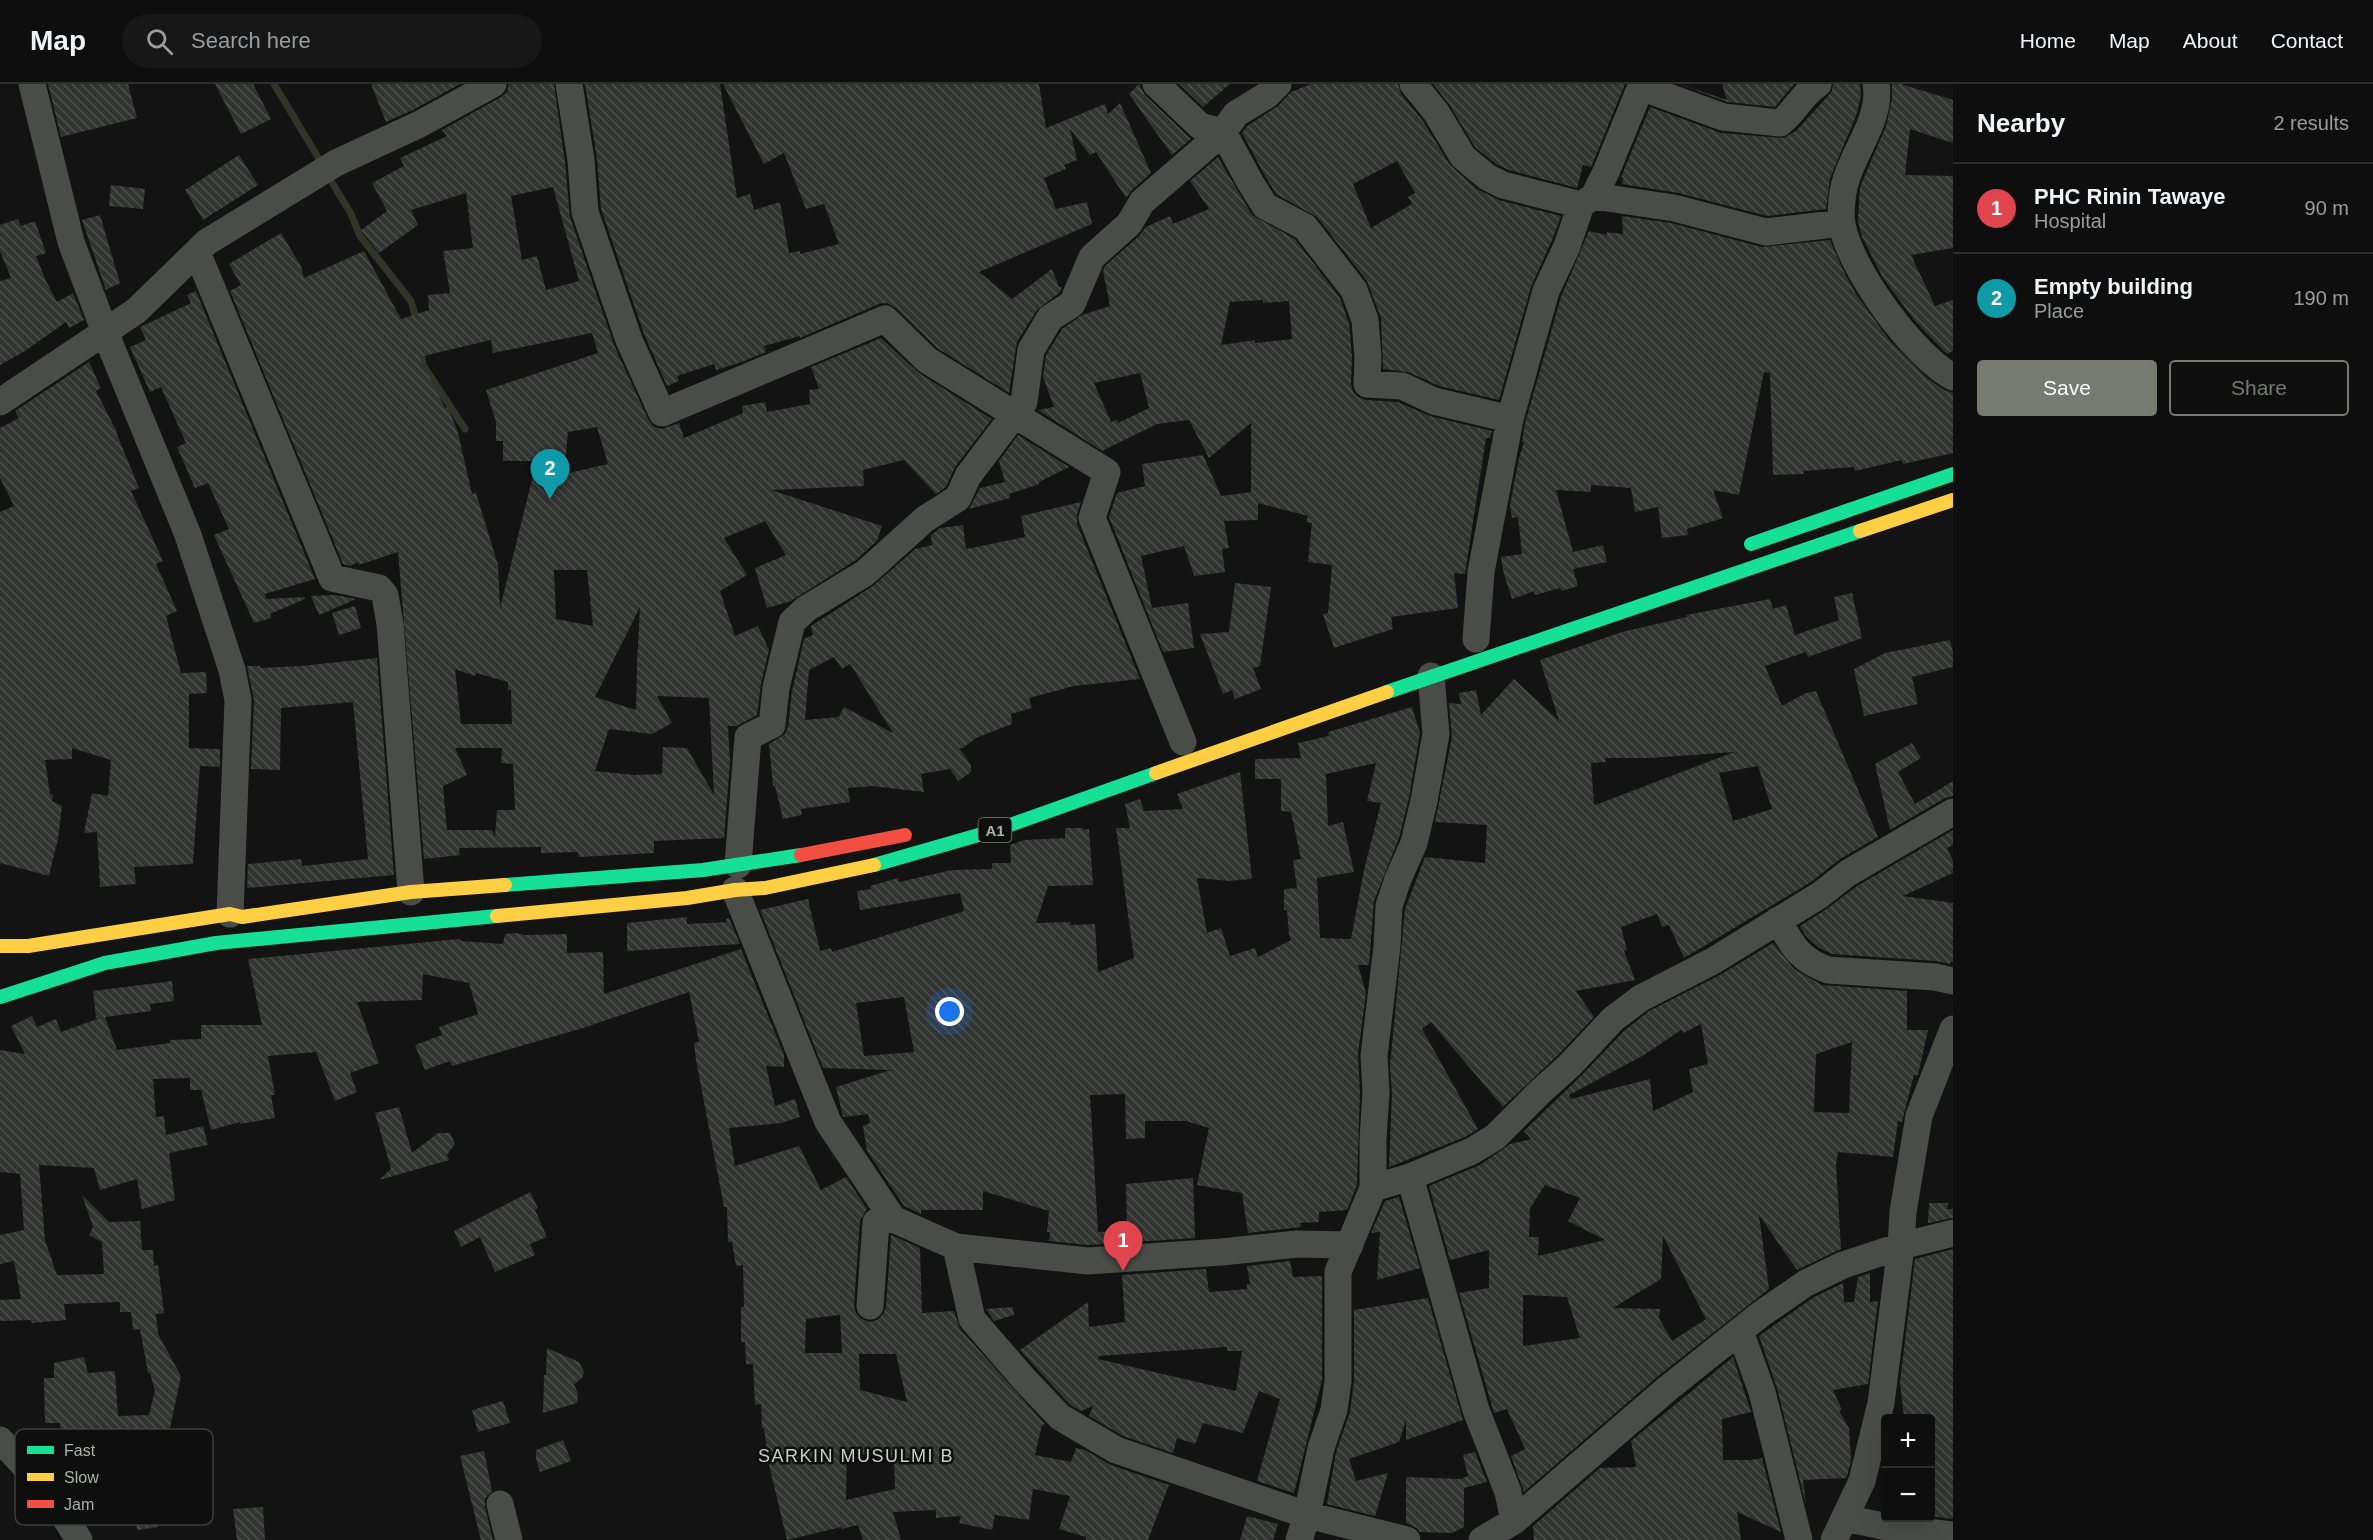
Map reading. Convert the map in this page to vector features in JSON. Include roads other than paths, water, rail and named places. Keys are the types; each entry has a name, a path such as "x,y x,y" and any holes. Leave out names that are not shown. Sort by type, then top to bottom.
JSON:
{"highway":[{"path":"1742,547 1953,474"},
{"name":"A1","path":"0,946 28,946 230,915 242,918 411,892 703,870 765,888 858,870 1007,826 1431,676 1953,500"},
{"name":"A1","path":"1,991 105,963 216,944 687,898 736,878 919,831"}],"street":[{"path":"32,84 71,242 105,332 188,535 232,670 238,700 230,915"},
{"path":"0,402 136,311 207,242 336,163 420,124 493,84"},
{"path":"569,84 588,221 629,340 662,413 885,319 927,360 1107,471 1092,518 1183,742"},
{"path":"1156,84 1200,126 1223,132 1265,206 1305,227 1354,290 1365,320 1368,357 1367,384 1402,386 1451,406 1510,419"},
{"path":"1278,84 1267,95 1236,114 1223,132 1142,202 1129,224 1092,257 1072,304 1050,318 1031,350 1024,402 968,476 958,498 925,519 866,573 813,604 792,622 776,688 772,725 747,737 736,878 828,1122 893,1219 956,1247 1089,1261 1222,1252 1297,1244 1350,1245"},
{"path":"1413,84 1436,112 1463,157 1487,177 1503,185 1588,200 1674,208 1766,232 1842,223"},
{"path":"1476,639 1481,572 1510,419 1546,291 1588,200 1606,172 1642,86 1723,117 1780,123 1818,84"},
{"path":"1876,84 1878,100 1868,128 1853,157 1845,185 1842,223 1851,253 1881,305 1935,366 1953,377"},
{"path":"197,252 332,578 378,588 385,595 390,624 411,892"},
{"path":"1299,1540 1307,1515 1321,1448 1334,1410 1338,1381 1338,1272 1373,1188 1376,1092 1374,1056 1386,957 1389,906 1414,843 1426,790 1436,734 1431,676"},
{"path":"1373,1188 1410,1177 1472,1151 1496,1137 1570,1065 1613,1019 1641,998 1713,961 1820,895 1848,873 1953,812"},
{"path":"1778,920 1794,948 1812,965 1828,970 1935,976 1953,981"},
{"path":"1953,1029 1919,1116 1903,1212 1901,1246 1881,1403 1862,1481 1839,1529 1887,1527 1953,1535"},
{"path":"1410,1177 1476,1410 1508,1492 1514,1521"},
{"path":"870,1306 876,1222 893,1219"},
{"path":"1482,1540 1514,1521 1666,1389 1806,1283 1843,1265 1901,1246 1953,1233"},
{"path":"956,1247 972,1319 1060,1417 1116,1450 1307,1515 1407,1540"},
{"path":"1740,1331 1762,1392 1799,1540"},
{"path":"0,1440 15,1455"},
{"path":"500,1504 509,1540"},
{"path":"70,1525 79,1540"}],"waterway":[{"path":"274,84 322,164"},
{"path":"327,174 351,214 360,236 411,301 417,322"},
{"path":"421,348 423,365 465,429"}],"place":[{"name":"Empty building","path":"550,499"},
{"name":"PHC Rinin Tawaye","path":"1123,1271"}],"district":[{"name":"SARKIN MUSULMI B","path":"856,1456"}]}
